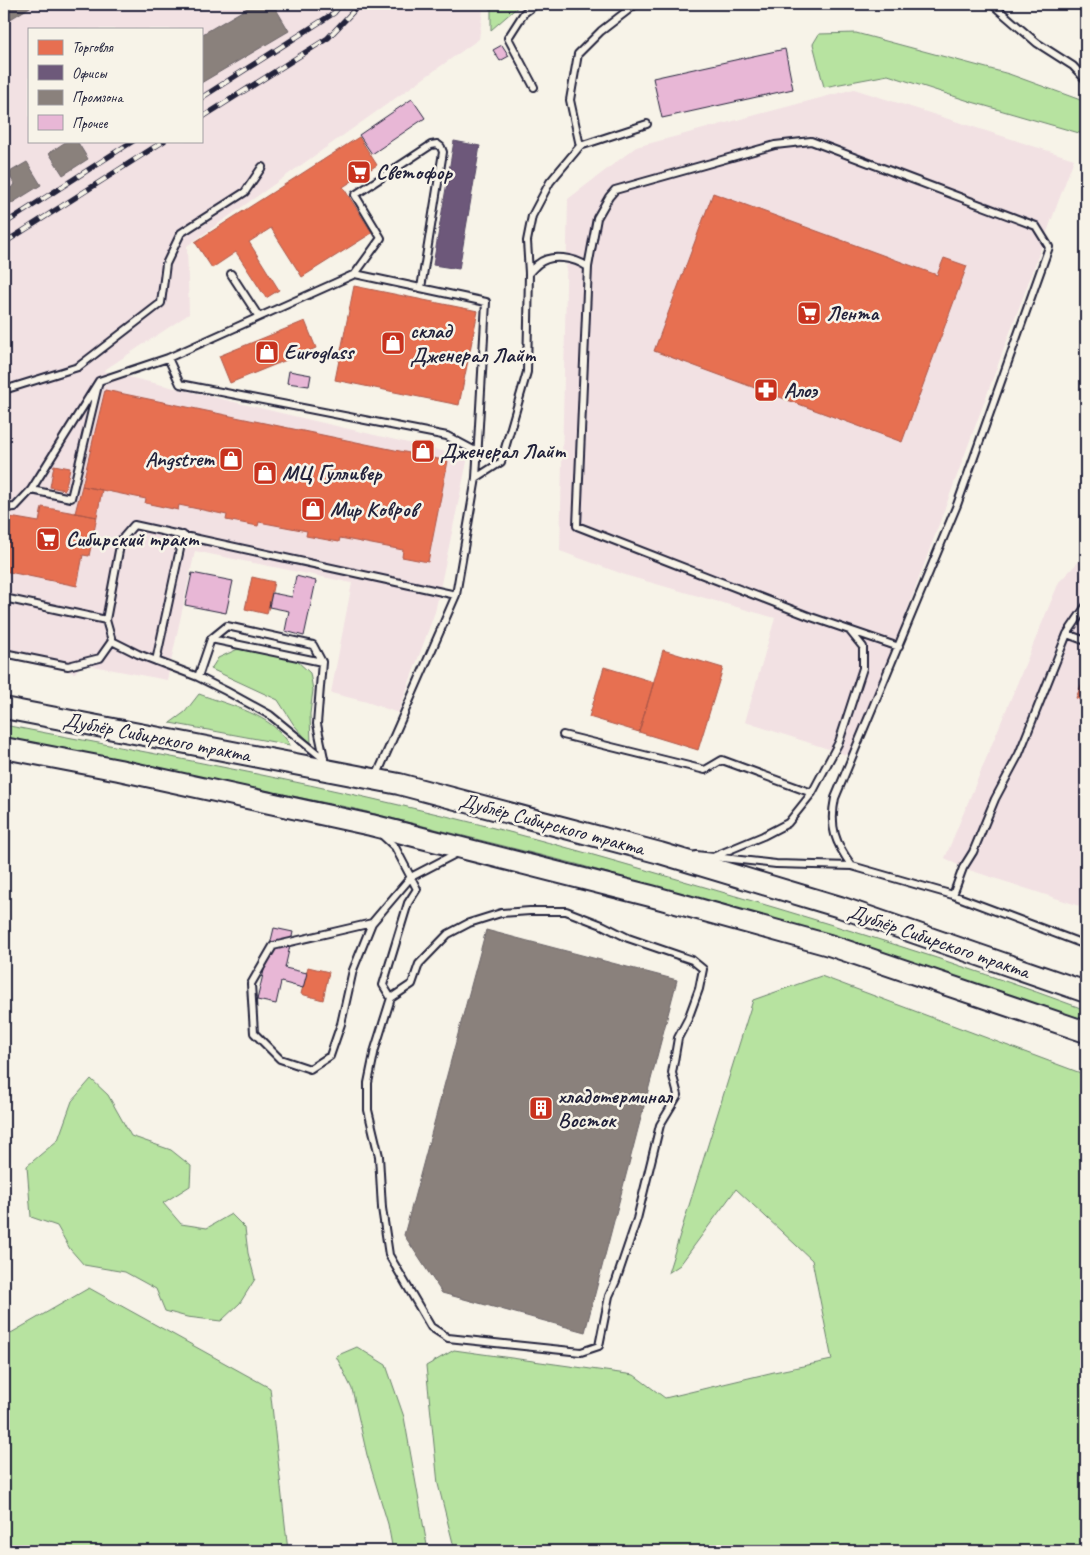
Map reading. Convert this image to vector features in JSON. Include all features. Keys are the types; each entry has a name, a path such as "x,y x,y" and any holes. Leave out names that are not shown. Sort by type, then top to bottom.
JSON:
{"main road":[{"name":"Дублёр Сибирского тракта","path":"4,708 375,779 660,853 840,907 1086,992"},
{"name":"Дублёр Сибирского тракта","path":"4,748 119,770 371,825 467,849 828,945 1086,1032"}],"lane":[{"path":"534,87 508,38 524,13 536,4"},
{"path":"580,146 570,100 578,54 601,31 636,4"},
{"path":"992,4 1037,44 1072,66 1086,80"},
{"path":"476,478 501,462 528,372 529,273 527,242 532,216 550,182 580,146 647,124"},
{"path":"852,866 839,848 833,828 832,813 835,798 899,647 957,505 1049,247 1036,226 811,141 774,145 615,190 597,218 588,267 577,526 850,631 899,647"},
{"path":"4,508 15,506 31,490 99,381 168,358 355,274 381,238 354,196 430,145 437,144 441,146 444,152 420,288"},
{"path":"4,390 78,367 161,303 166,264 181,233 245,192 262,167"},
{"path":"529,273 539,262 552,258 580,262 588,267"},
{"path":"232,274 259,317"},
{"path":"355,274 486,302 476,478 456,595 375,779"},
{"path":"168,358 180,384 447,436 477,452"},
{"path":"31,490 71,498 99,381"},
{"path":"348,774 324,759 270,716 226,691 112,641 106,620 121,540 134,525 456,595"},
{"path":"156,661 184,535"},
{"path":"4,598 106,620"},
{"path":"953,895 963,868 973,852 995,799 1019,754 1067,634 1086,606"},
{"path":"198,678 211,639 227,626 313,645 322,662 317,724 324,759"},
{"path":"714,856 763,836 788,823 812,793 839,742 863,668 863,647 850,631"},
{"path":"1067,634 1086,641"},
{"path":"211,639 322,662"},
{"path":"4,653 68,666 100,658 112,641"},
{"path":"563,736 705,770 722,760 812,793"},
{"path":"371,825 395,847 417,889 408,903 384,985 391,998 375,1049 368,1083 368,1110 379,1156 382,1208 390,1256 431,1327 448,1338 581,1352 599,1346 609,1296 619,1273 637,1219 660,1125 678,1095 672,1073 678,1038 688,1019 703,968 692,960 628,938 602,925 566,911 501,913 469,924 448,934 419,964 412,984 391,998"},
{"path":"372,922 273,946 251,984 252,1004 254,1033 280,1059 310,1069 330,1056 341,1024 353,970 372,922 411,877 467,849"},
{"path":"660,853 714,856 776,864 852,866 953,895 1086,945"}],"shaded area":[{"path":"4,4 484,4 479,39 187,246 189,314 103,371 468,457 435,612 398,713 367,702 331,693 352,583 195,551 167,680 82,664 75,673 4,658"},
{"path":"854,89 1074,159 853,757 745,722 775,618 628,576 560,551 568,199 636,147"},
{"path":"1086,554 1086,908 963,868 945,858 1059,582"}],"green space":[{"path":"491,4 521,4 491,30"},
{"path":"856,33 1009,74 1086,102 1086,135 888,75 824,87 813,44 819,34"},
{"path":"238,649 296,660 310,673 313,690 310,714 311,744 294,725 278,700 211,669 218,658"},
{"path":"199,694 262,718 282,734 290,745 170,723 185,712"},
{"path":"4,725 208,764 361,796 549,843 785,911 986,975 1086,1010 1086,1024 732,909 576,864 351,808 4,737"},
{"path":"821,976 1086,1075 1086,1551 455,1551 438,1484 426,1366 454,1350 634,1375 665,1398 832,1360 812,1260 736,1189 680,1265 668,1273 753,1000"},
{"path":"91,1079 108,1095 131,1136 171,1150 191,1166 190,1186 163,1203 181,1224 207,1228 231,1214 245,1228 248,1253 255,1279 240,1303 221,1321 187,1317 165,1311 156,1289 125,1272 84,1265 70,1249 57,1226 31,1217 27,1166 58,1140 72,1101"},
{"path":"89,1288 270,1388 288,1551 4,1551 4,1337"},
{"path":"357,1347 386,1365 404,1417 428,1551 393,1551 388,1524 367,1455 352,1389 336,1356"}],"building: Торговля":[{"path":"359,137 377,165 343,187 372,233 302,277 271,228 249,242 279,290 266,298 236,252 212,268 195,242"},
{"name":"Лента","path":"713,193 937,275 944,258 967,266 902,442 654,351"},
{"path":"354,286 478,311 459,405 335,380"},
{"name":"Euroglass","path":"305,321 316,348 230,383 219,356"},
{"name":"МЦ Гулливер","path":"105,390 448,461 428,562 402,557 403,550 340,538 339,542 306,536 307,531 259,522 258,526 226,520 227,515 179,505 178,510 145,503 146,499 82,486"},
{"path":"54,465 70,468 65,490 50,487"},
{"path":"82,486 102,490 97,517 75,513"},
{"name":"Сибирский тракт","path":"42,507 97,517 89,556 83,555 77,586 4,571 4,516 39,522"},
{"path":"252,577 274,582 267,614 245,609"},
{"path":"663,650 723,668 698,750 639,732"},
{"path":"604,667 654,682 639,732 589,717"},
{"path":"1086,672 1086,702 1076,698"},
{"path":"308,967 329,972 323,1000 301,994"}],"building: Офисы":[{"path":"454,141 480,146 459,269 433,265"}],"building: Промзона":[{"path":"4,4 35,4 4,23"},
{"path":"254,4 273,4 289,31 202,82 202,34"},
{"path":"66,142 78,142 88,159 63,175 49,153"},
{"path":"27,162 41,185 4,208 4,192 15,185 8,173"},
{"name":"хладотерминал Восток","path":"486,930 677,980 585,1332 442,1293 404,1235"}],"building: Прочее":[{"path":"502,45 509,56 500,61 493,50"},
{"path":"785,49 793,89 662,118 653,78"},
{"path":"412,99 425,118 372,154 359,135"},
{"path":"289,371 311,375 309,386 287,383"},
{"path":"192,573 233,581 226,613 185,605"},
{"path":"296,576 316,581 304,636 285,631 289,611 269,607 272,593 292,597"},
{"path":"274,928 293,932 285,968 307,973 303,988 281,982 276,1004 257,1000"}],"railway":[{"path":"202,97 334,13 341,4"},
{"path":"202,117 328,38 360,4"},
{"path":"4,224 131,142"},
{"path":"4,243 162,142"}],"place":[{"name":"Светофор","path":"359,172"},
{"name":"Лента","path":"809,313"},
{"name":"склад Дженерал Лайт","path":"393,343"},
{"name":"Euroglass","path":"267,352"},
{"name":"Алоэ","path":"766,390"},
{"name":"Дженерал Лайт","path":"423,451"},
{"name":"Angstrem","path":"231,459"},
{"name":"МЦ Гулливер","path":"265,473"},
{"name":"Мир Ковров","path":"313,509"},
{"name":"Сибирский тракт","path":"48,539"},
{"name":"хладотерминал Восток","path":"541,1108"}]}
